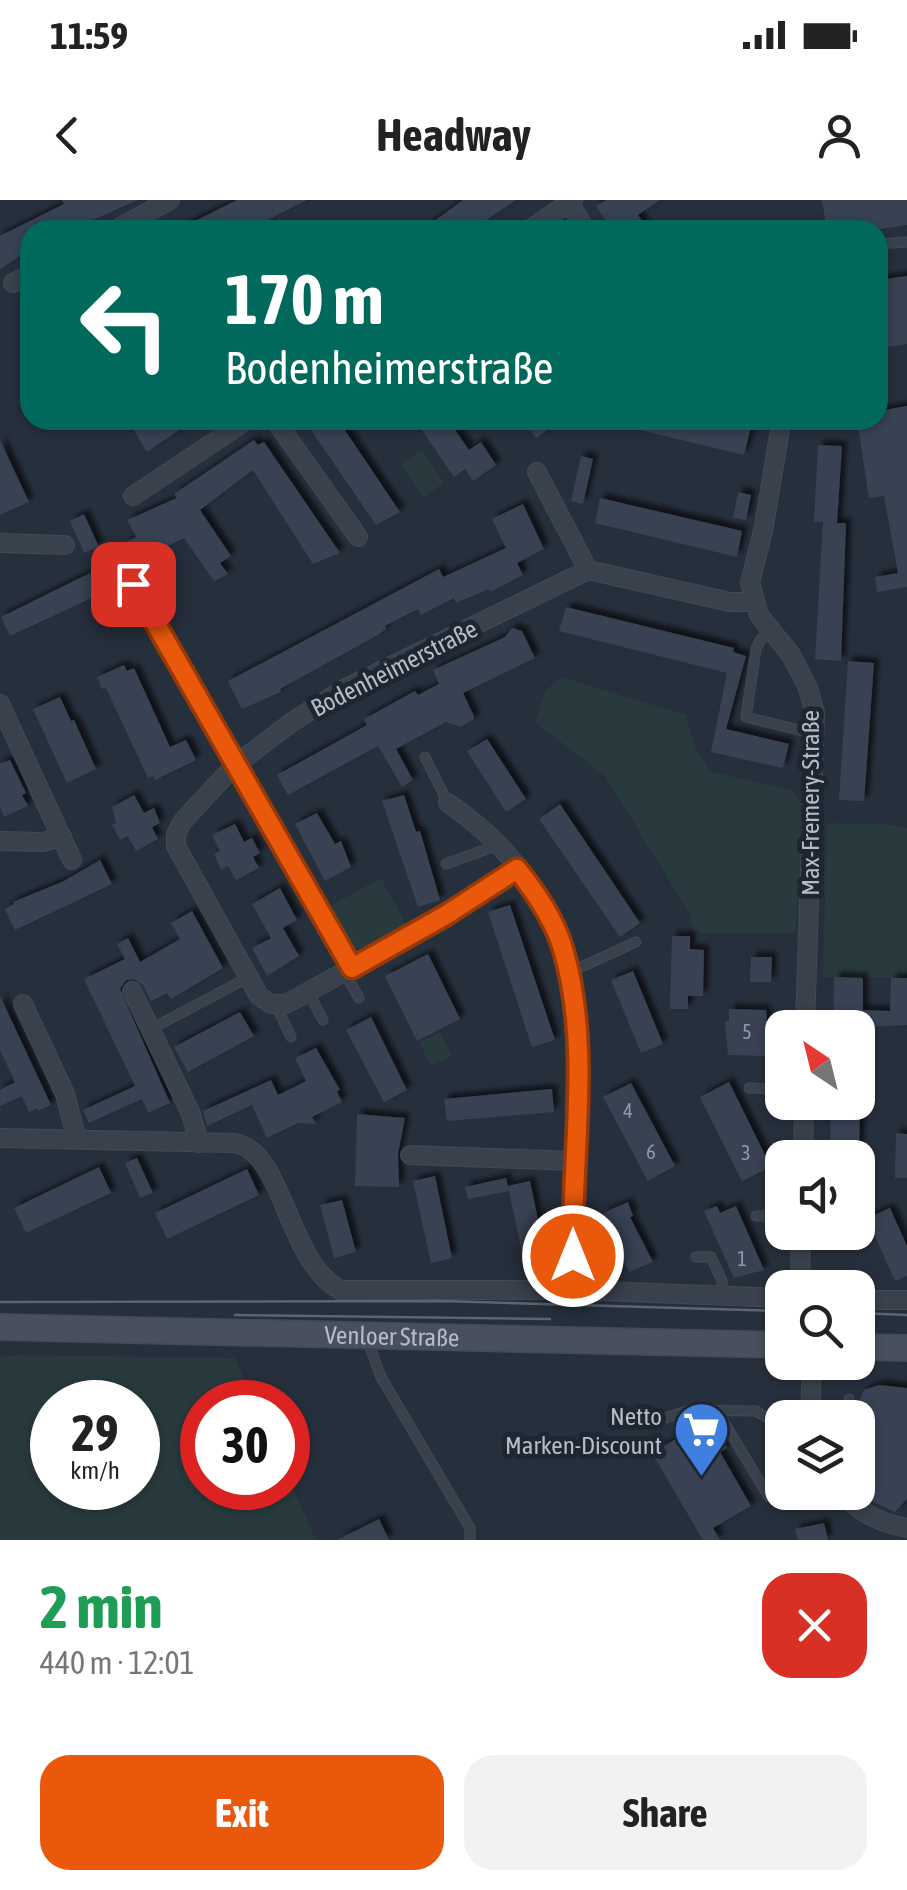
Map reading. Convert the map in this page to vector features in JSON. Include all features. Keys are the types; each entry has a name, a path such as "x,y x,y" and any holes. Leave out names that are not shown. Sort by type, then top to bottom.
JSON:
{"main road":[{"name":"Venloer Straße","path":"0,1327 765,1346"},
{"path":"875,1347 907,1348"}],"street":[{"path":"147,220 170,200"},
{"path":"543,220 569,201"},
{"path":"12,283 20,279"},
{"path":"134,496 232,430"},
{"path":"282,430 358,537"},
{"path":"537,472 588,570 730,602 752,602 750,583 780,430"},
{"path":"0,544 65,545"},
{"name":"Bodenheimerstraße","path":"279,1004 259,996 176,846 182,822 235,765 344,689 588,570"},
{"path":"133,584 348,970"},
{"name":"Max-Fremery-Straße","path":"752,602 791,655 808,688 814,713 806,1010"},
{"path":"0,704 72,860"},
{"path":"448,803 498,845 550,918 563,948 575,1012 574,1290"},
{"path":"0,841 42,842 62,838"},
{"path":"279,1004 286,1004 446,915 517,869"},
{"path":"132,990 192,1114 200,1143"},
{"path":"23,1004 65,1094 77,1140"},
{"path":"0,1138 249,1146 258,1153 312,1266 323,1281 340,1290 574,1290 765,1297"},
{"path":"410,1155 574,1161"},
{"path":"875,1300 907,1300"},
{"path":"859,1510 884,1532 907,1528"}],"lane":[{"path":"772,632 756,649 746,718 803,732 814,731"},
{"path":"425,758 448,803"},
{"path":"446,864 498,845"},
{"path":"568,973 636,942"},
{"path":"348,970 358,998"},
{"path":"151,1028 248,978"},
{"path":"308,992 323,1020"},
{"path":"279,1004 291,1037"},
{"path":"749,1088 765,1088"},
{"path":"756,1216 765,1216"},
{"path":"696,1258 711,1257 722,1281 723,1296"},
{"path":"365,1334 380,1377 470,1528 470,1540"},
{"path":"662,1419 690,1410 765,1416"},
{"path":"717,1410 765,1491"}],"shaded area":[{"path":"422,450 444,483 423,497 401,464"},
{"path":"561,677 686,715 696,750 712,772 792,790 806,810 795,933 701,933 693,929 690,914 605,776 535,722 546,690"},
{"path":"827,823 907,828 907,978 823,977"},
{"path":"381,878 407,926 368,947 355,948 347,942 328,907"},
{"path":"440,1032 452,1056 431,1066 419,1042"},
{"path":"20,1355 235,1358 245,1380 180,1380 180,1510 303,1510 316,1540 0,1540 0,1357"}],"building":[{"path":"62,200 138,200 93,220 32,220 64,204"},
{"path":"237,200 307,200 267,220 197,220"},
{"path":"463,200 516,200 487,220 436,220"},
{"path":"606,200 660,200 638,215 641,220 605,220 596,206"},
{"path":"822,200 907,200 907,225 888,228 888,220 825,220"},
{"path":"20,226 20,256 0,269 0,236"},
{"path":"907,276 907,344 888,347 888,279"},
{"path":"907,406 907,587 877,592 875,577 898,573 884,496 869,498 859,430 888,430 888,409"},
{"path":"134,430 179,430 147,452"},
{"path":"311,430 345,430 400,512 376,525"},
{"path":"422,430 455,430 469,450 481,442 496,465 473,481 465,469 454,477"},
{"path":"531,430 548,430 536,438"},
{"path":"640,430 750,430 744,455"},
{"path":"0,440 29,502 0,515"},
{"path":"254,440 258,445 264,442 340,553 313,564 253,470 200,510 231,556 220,563 228,574 214,581 184,538 136,561 126,542 136,537 127,520 177,498 174,494"},
{"path":"818,445 842,446 837,523 846,523 841,661 815,659 823,522 814,522"},
{"path":"581,456 593,459 583,504 571,501"},
{"path":"738,492 751,495 746,520 733,518"},
{"path":"600,498 742,531 737,557 595,523"},
{"path":"523,504 544,549 517,563 523,575 490,592 489,589 456,603 454,598 421,615 418,609 280,689 281,692 242,709 228,681 439,569 443,577 506,548 492,519"},
{"path":"84,514 99,547 84,553 70,521"},
{"path":"100,568 109,590 10,636 1,617"},
{"path":"566,607 734,648 733,652 746,656 726,729 789,744 783,768 711,752 727,673 559,631"},
{"path":"512,628 522,631 535,658 463,693 473,720 460,727 446,722 396,749 413,780 402,787 378,746 288,795 277,775 367,725 364,719 415,691 418,695 439,684 433,670 505,637"},
{"path":"848,661 874,663 864,801 839,800"},
{"path":"124,665 127,671 134,668 170,747 186,740 196,760 155,780 153,776 148,778 106,688 102,689 97,677"},
{"path":"60,697 96,769 67,783 33,709"},
{"path":"487,739 526,799 506,812 467,751"},
{"path":"10,760 28,806 4,817 0,808 0,764"},
{"path":"134,795 144,813 154,808 160,823 152,827 158,839 136,851 128,836 120,840 112,825 116,823 112,807"},
{"path":"404,795 416,832 420,831 440,900 418,907 382,801"},
{"path":"560,804 640,923 620,937 539,819"},
{"path":"317,813 335,844 341,841 351,867 325,881 295,824"},
{"path":"235,824 244,842 252,838 260,853 253,857 259,868 236,880 228,866 221,870 214,854 220,851 212,835"},
{"path":"100,860 112,884 15,930 5,909 13,902 64,881"},
{"path":"280,888 297,920 283,928 299,956 267,976 252,948 271,938 252,904"},
{"path":"510,905 555,1040 532,1047 488,912"},
{"path":"192,911 223,968 171,999 167,993 151,1001 143,985 134,979 126,980 120,989 170,1103 148,1113 142,1099 89,1123 83,1110 135,1086 84,979 125,959 117,944 128,938 140,962 180,939 171,923"},
{"path":"672,936 690,936 690,949 704,950 703,996 688,996 688,1009 670,1009"},
{"path":"428,954 460,1019 417,1041 385,976"},
{"path":"751,957 772,957 771,982 750,982"},
{"path":"633,971 663,1044 641,1053 611,980"},
{"path":"834,977 863,978 863,1010 833,1010"},
{"path":"891,978 907,978 907,1025 875,1026 875,1010 890,1011"},
{"path":"0,996 51,1105 38,1111 37,1108 29,1112 22,1096 0,1106 0,1090 15,1082 0,1050"},
{"path":"729,1009 766,1010 765,1056 728,1055 725,1021 729,1021"},
{"path":"240,1012 254,1036 188,1072 174,1047"},
{"path":"371,1017 407,1090 384,1102 346,1030"},
{"path":"316,1048 340,1090 337,1091 342,1102 312,1117 316,1124 298,1123 267,1138 252,1105 207,1126 203,1111 271,1080 278,1095 306,1081 295,1058"},
{"path":"729,1082 765,1155 765,1170 742,1181 700,1097"},
{"path":"631,1083 675,1166 648,1181 603,1097"},
{"path":"552,1089 554,1112 447,1121 444,1099"},
{"path":"357,1114 405,1118 398,1154 399,1187 355,1186"},
{"path":"831,1120 860,1120 859,1140 830,1140"},
{"path":"896,1133 907,1134 907,1178 895,1178"},
{"path":"137,1158 153,1193 140,1198 125,1163"},
{"path":"99,1167 111,1193 26,1233 14,1208"},
{"path":"247,1169 259,1195 167,1239 155,1213"},
{"path":"435,1176 452,1258 431,1263 413,1181"},
{"path":"506,1178 509,1191 468,1199 465,1187"},
{"path":"530,1181 547,1263 525,1268 508,1186"},
{"path":"342,1200 356,1252 334,1258 320,1205"},
{"path":"628,1202 633,1216 630,1217 653,1262 629,1272 603,1213"},
{"path":"717,1206 720,1213 736,1206 764,1270 734,1278 704,1211"},
{"path":"890,1208 907,1246 907,1276 895,1281 875,1236 875,1215"},
{"path":"879,1385 907,1388 907,1499 895,1512 875,1503 875,1400 860,1400 864,1390"},
{"name":"Netto Marken-Discount","path":"710,1419 727,1448 720,1452 751,1506 713,1528 720,1540 703,1540 652,1453"},
{"path":"379,1519 389,1540 337,1540"},
{"path":"824,1523 828,1540 798,1540 795,1529"}],"tram line":[{"path":"0,1302 442,1301 765,1310"},
{"path":"875,1314 907,1315"},
{"path":"235,1315 550,1319"}],"place":[{"name":"Netto Marken-Discount","path":"701,1479"}],"route":[{"path":"133,584 352,968 517,869 532,888 563,948 575,1012 573,1256"}]}
